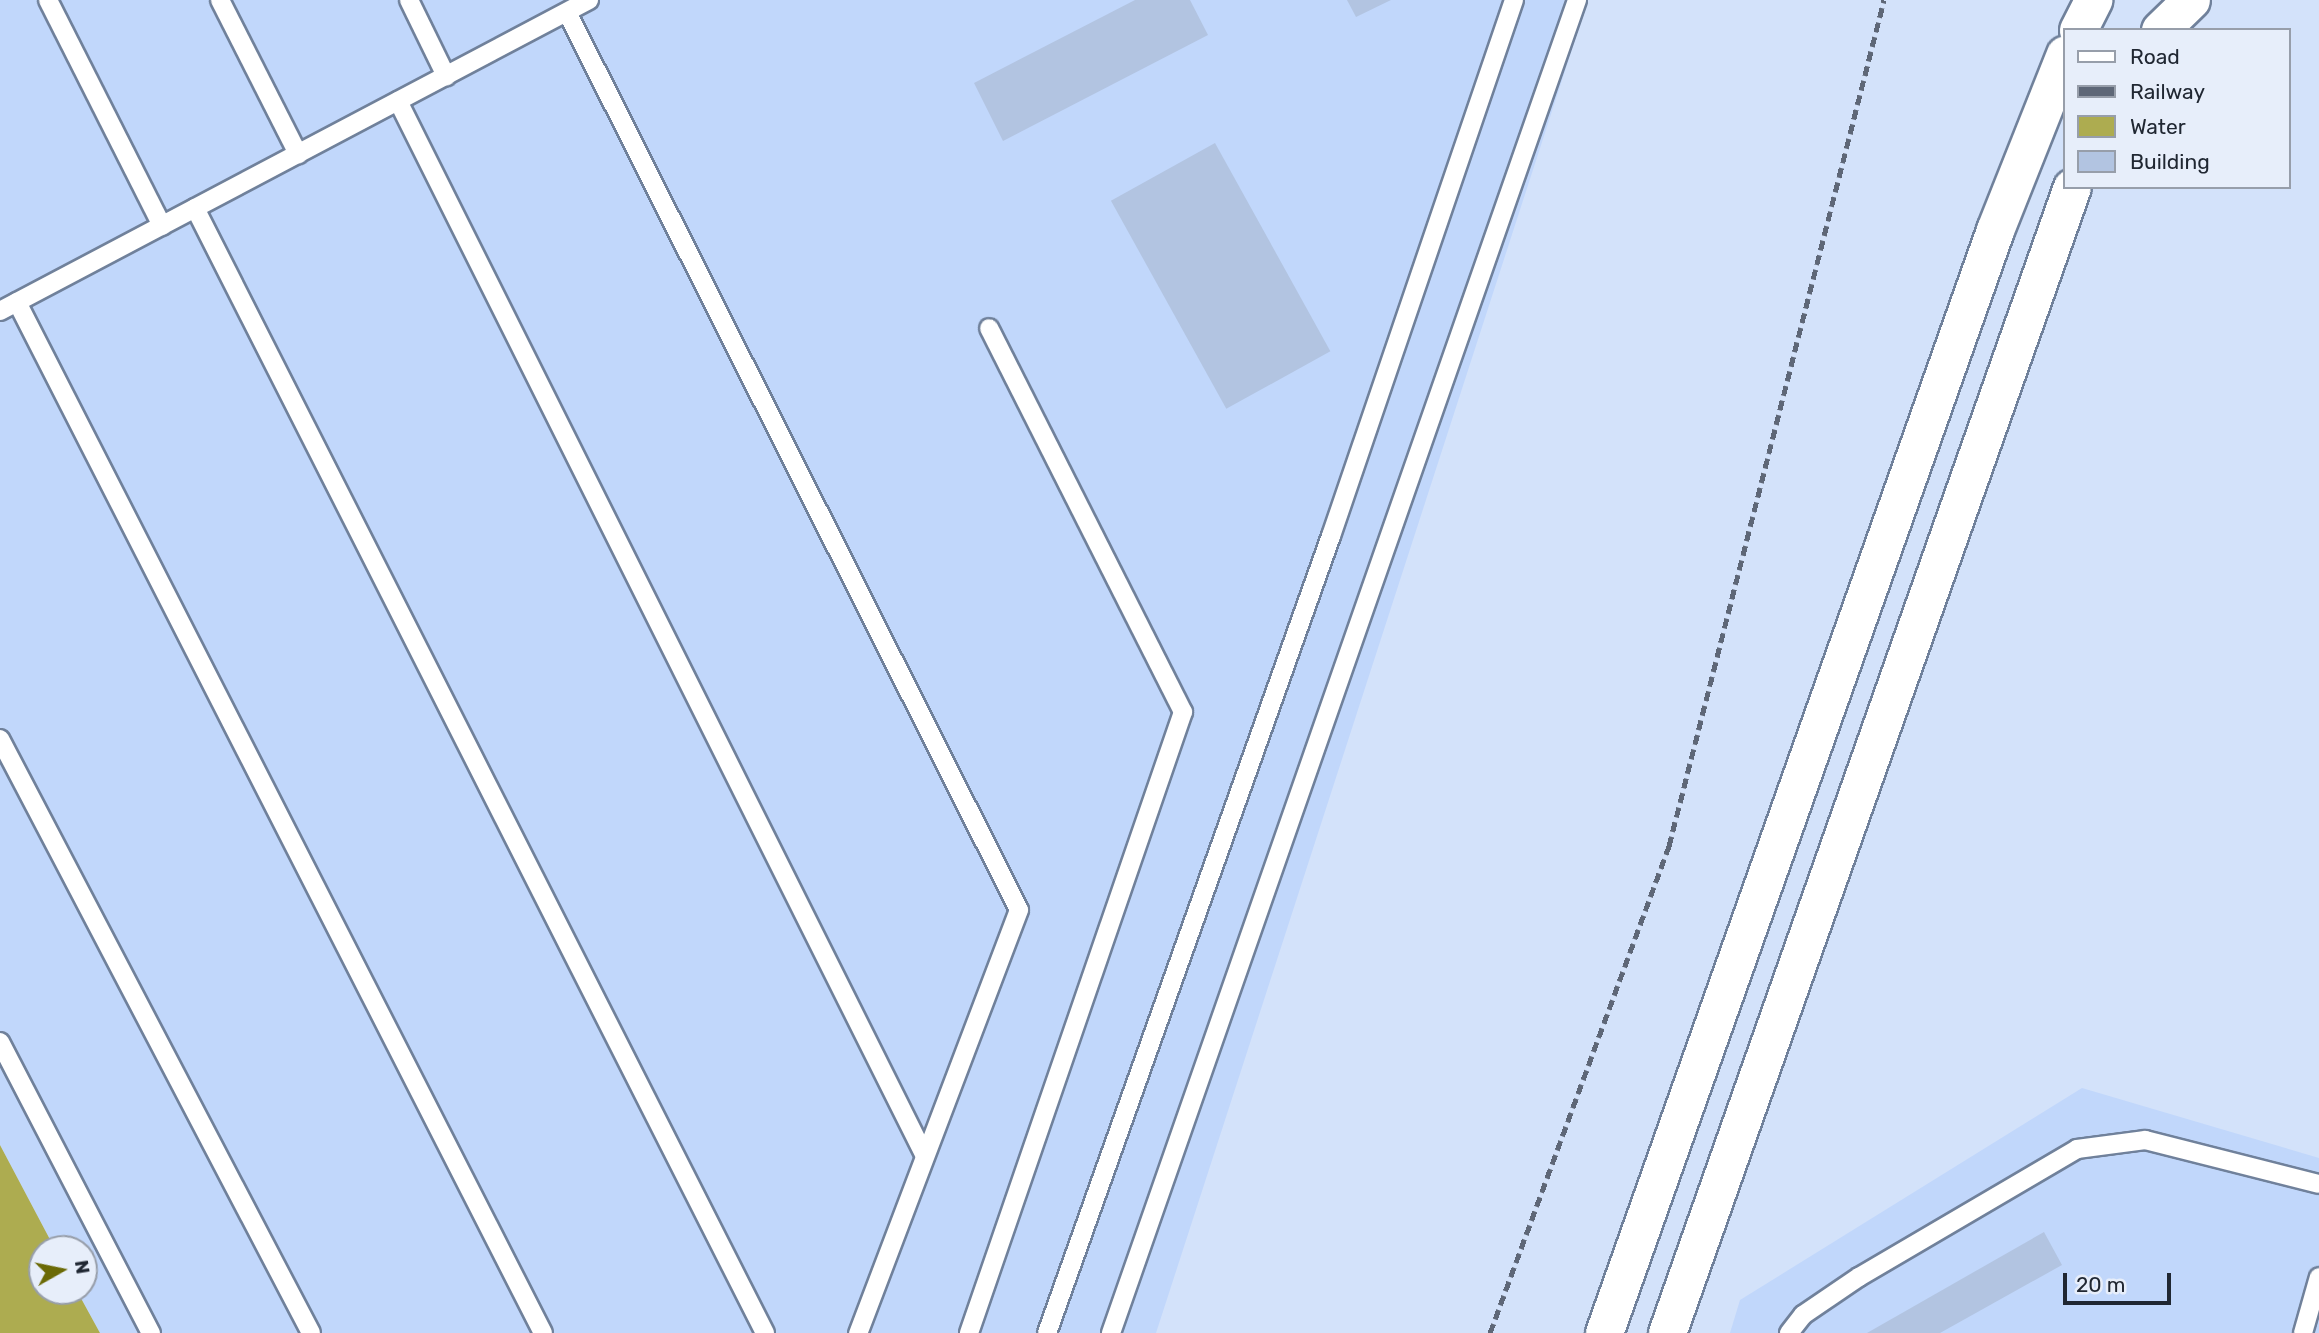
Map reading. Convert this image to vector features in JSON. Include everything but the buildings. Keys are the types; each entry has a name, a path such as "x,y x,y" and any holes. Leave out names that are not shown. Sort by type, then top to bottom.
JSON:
{"street":[{"path":"2079,28 2093,0"},
{"path":"2162,28 2190,0"},
{"path":"1604,1333 1995,230 2064,57"},
{"path":"1667,1333 2071,189"}],"lane":[{"path":"48,0 162,226"},
{"path":"220,0 298,154"},
{"path":"409,0 446,76"},
{"path":"0,311 589,0"},
{"path":"1047,1333 1335,523 1514,0"},
{"path":"1111,1333 1577,0"},
{"path":"567,12 1019,910 858,1333"},
{"path":"398,101 925,1156"},
{"path":"195,208 765,1333"},
{"path":"17,302 543,1333"},
{"path":"969,1333 1183,712 989,327"},
{"path":"0,739 311,1333"},
{"path":"0,1042 151,1333"},
{"path":"1789,1333 1803,1315 1859,1277 2077,1149 2145,1140 2319,1184"},
{"path":"2303,1333 2319,1277"}],"shaded area":[{"path":"0,0 1588,0 1156,1333 100,1333 85,1305 98,1305 98,1235 48,1235 0,1145"},
{"path":"2082,1088 2319,1158 2319,1333 1730,1333 1740,1300"}],"water":[{"path":"0,1145 48,1235 28,1235 28,1305 85,1305 100,1333 0,1333"}],"railway":[{"path":"1490,1333 1669,846 1884,0"}]}
